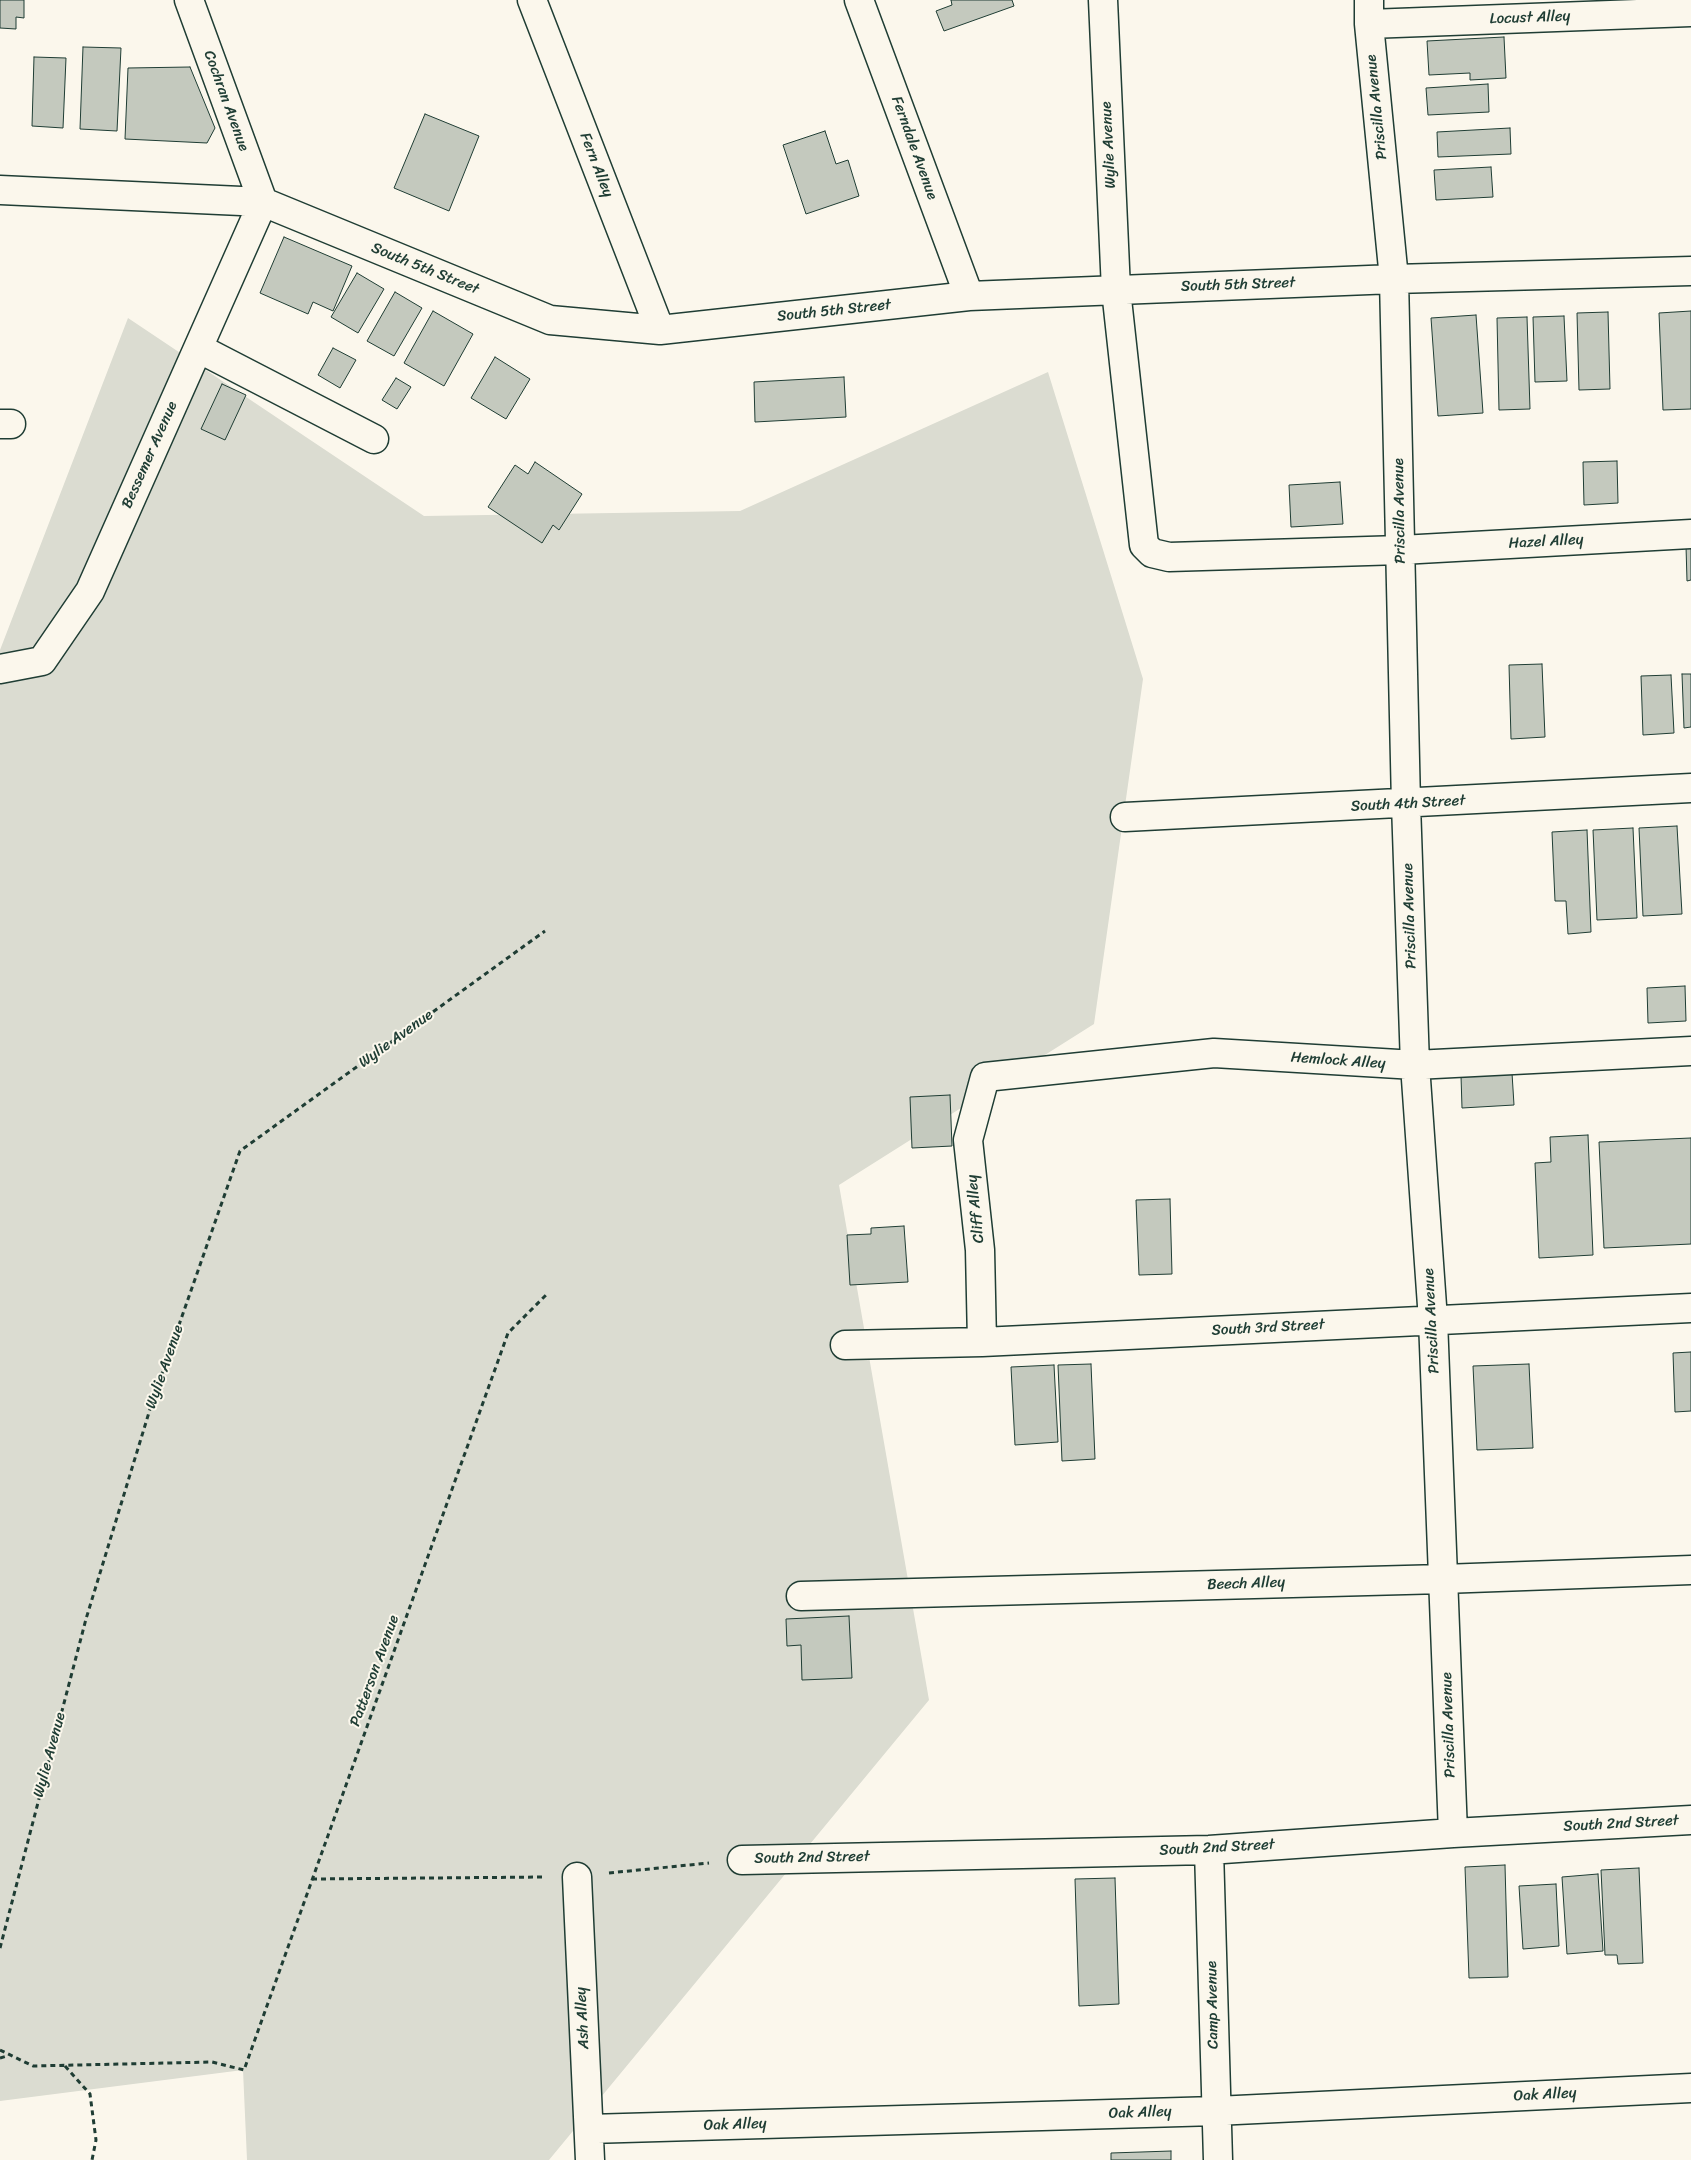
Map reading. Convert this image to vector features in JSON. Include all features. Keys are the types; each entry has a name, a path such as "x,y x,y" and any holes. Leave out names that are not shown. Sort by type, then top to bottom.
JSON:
{"street":[{"name":"Cochran Avenue","path":"189,0 263,202"},
{"name":"Fern Alley","path":"532,0 660,330"},
{"name":"Ferndale Avenue","path":"859,0 969,296"},
{"name":"Wylie Avenue","path":"1103,0 1116,290 1144,545 1152,553 1169,557 1401,550"},
{"name":"Locust Alley","path":"1369,12 1691,12"},
{"name":"Priscilla Avenue","path":"1369,12 1394,279 1406,804 1415,1066 1433,1320 1453,1833"},
{"name":"South 5th Street","path":"0,190 263,202 550,320 660,330 969,296 1394,279 1691,271"},
{"name":"Bessemer Avenue","path":"0,668 42,661 90,591 263,202"},
{"path":"198,348 374,439"},
{"name":"Hazel Alley","path":"1401,550 1691,534"},
{"name":"South 4th Street","path":"1125,817 1691,788"},
{"name":"Hemlock Alley","path":"985,1077 1214,1053 1415,1066 1691,1051"},
{"name":"Cliff Alley","path":"982,1342 980,1250 968,1140 985,1077"},
{"name":"South 3rd Street","path":"845,1345 982,1342 1691,1308"},
{"name":"Beech Alley","path":"802,1596 1443,1579 1691,1570"},
{"name":"South 2nd Street","path":"742,1860 1209,1850 1453,1833 1691,1820"},
{"name":"Camp Avenue","path":"1209,1850 1218,2160"},
{"name":"Ash Alley","path":"577,1877 590,2160"},
{"name":"Oak Alley","path":"588,2129 1216,2111 1691,2088"}],"path":[{"name":"Wylie Avenue","path":"0,1948 86,1619 154,1396 240,1151 545,931"},
{"name":"Patterson Avenue","path":"64,2065 212,2062 244,2070 508,1333 548,1293"},
{"path":"312,1879 577,1877 742,1860"},
{"path":"0,2050 8,2056 33,2066 64,2065 90,2094 96,2140 92,2160"},
{"path":"0,2058 8,2056"}],"shaded area":[{"path":"128,318 424,516 740,511 1048,372 1143,679 1094,1024 839,1185 929,1700 549,2160 247,2160 243,2070 0,2101 0,650"}],"building":[{"path":"0,0 24,0 24,18 16,17 16,29 0,28"},
{"path":"951,0 1012,0 1014,6 944,31 936,11 952,5"},
{"path":"1504,37 1506,78 1470,80 1470,73 1429,75 1427,41"},
{"path":"83,47 121,48 117,131 80,129"},
{"path":"34,57 66,58 63,128 32,126"},
{"path":"190,67 215,128 207,143 125,139 128,68"},
{"path":"1488,84 1489,112 1428,115 1426,88"},
{"path":"425,114 479,136 449,211 394,188"},
{"path":"1510,128 1511,154 1438,157 1437,132"},
{"path":"825,131 836,164 848,160 859,196 806,214 783,145"},
{"path":"1491,167 1493,197 1436,200 1434,170"},
{"path":"284,237 352,266 333,311 313,302 308,314 260,293"},
{"path":"357,273 384,289 358,333 331,317"},
{"path":"395,292 422,308 394,356 367,341"},
{"path":"433,311 473,334 444,386 404,363"},
{"path":"1691,311 1691,409 1663,410 1659,313"},
{"path":"1608,312 1610,389 1579,390 1577,313"},
{"path":"1476,315 1483,413 1438,416 1431,318"},
{"path":"1564,316 1567,381 1535,382 1533,317"},
{"path":"1527,317 1530,409 1499,410 1497,318"},
{"path":"333,348 356,360 340,388 318,375"},
{"path":"495,357 530,379 506,419 471,398"},
{"path":"844,377 846,417 755,422 754,382"},
{"path":"396,378 411,387 397,409 382,400"},
{"path":"222,384 246,395 225,440 201,429"},
{"path":"1617,461 1618,503 1584,505 1583,462"},
{"path":"535,462 582,494 559,530 553,525 542,543 488,507 515,465 528,474"},
{"path":"1340,482 1343,524 1291,527 1289,485"},
{"path":"1686,546 1691,546 1691,580 1687,581"},
{"path":"1542,664 1545,737 1511,739 1509,665"},
{"path":"1682,674 1691,674 1691,727 1684,728"},
{"path":"1671,675 1674,733 1643,735 1641,676"},
{"path":"1677,826 1682,914 1643,916 1639,828"},
{"path":"1633,828 1637,918 1597,920 1593,830"},
{"path":"1587,830 1591,932 1568,934 1566,901 1555,901 1552,832"},
{"path":"1685,986 1686,1021 1648,1023 1647,988"},
{"path":"1512,1073 1514,1105 1462,1108 1461,1076"},
{"path":"950,1095 952,1146 912,1148 910,1097"},
{"path":"1588,1135 1593,1255 1539,1258 1535,1163 1551,1162 1550,1137"},
{"path":"1691,1138 1691,1244 1604,1248 1599,1142"},
{"path":"1170,1199 1172,1274 1139,1275 1136,1200"},
{"path":"904,1226 908,1282 850,1285 847,1235 871,1234 871,1228"},
{"path":"1691,1352 1691,1411 1675,1412 1673,1353"},
{"path":"1091,1364 1095,1459 1062,1461 1058,1365"},
{"path":"1529,1364 1533,1448 1477,1450 1473,1366"},
{"path":"1054,1365 1058,1442 1015,1445 1011,1367"},
{"path":"849,1616 852,1678 802,1680 801,1645 787,1646 786,1619"},
{"path":"1505,1865 1508,1977 1469,1978 1465,1867"},
{"path":"1639,1868 1643,1963 1618,1964 1617,1955 1605,1955 1601,1870"},
{"path":"1598,1874 1603,1951 1567,1954 1562,1877"},
{"path":"1115,1878 1119,2004 1079,2006 1075,1879"},
{"path":"1556,1884 1559,1946 1523,1949 1519,1886"},
{"path":"1171,2151 1171,2160 1111,2160 1111,2153"}]}
